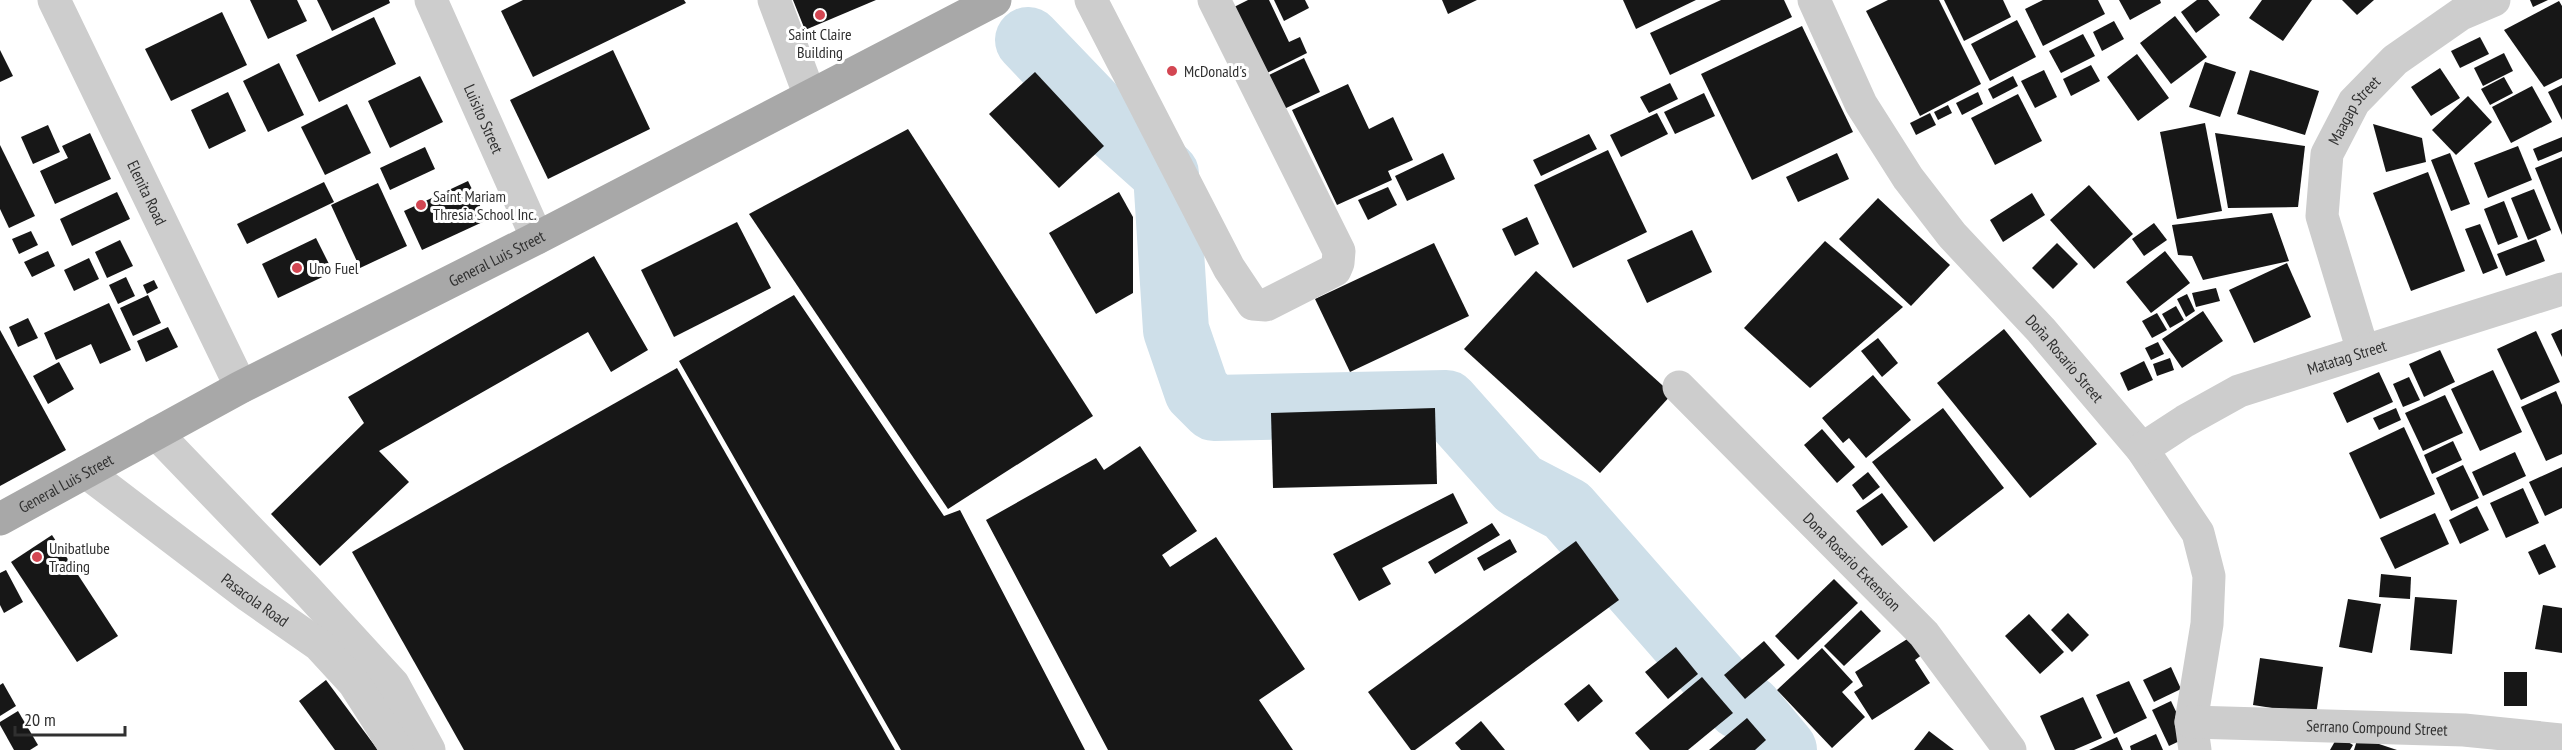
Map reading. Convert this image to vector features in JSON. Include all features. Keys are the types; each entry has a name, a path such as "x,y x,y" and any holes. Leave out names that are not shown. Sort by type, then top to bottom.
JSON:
{"main road":[{"name":"General Luis Street","path":"0,519 241,387 537,238 995,0"}],"street":[{"name":"Elenita Road","path":"54,0 241,387"},
{"name":"Luisito Street","path":"431,0 537,238"},
{"path":"774,0 810,96"},
{"path":"1091,0 1229,268 1253,304 1266,305 1335,270 1339,251 1214,0"},
{"name":"Doña Rosario Street","path":"1814,0 1861,104 1908,178 1952,236 2041,330 2142,448 2198,533 2209,576 2207,624 2193,736"},
{"name":"Maagap Street","path":"2363,351 2322,216 2326,154 2354,102 2395,60 2461,14 2494,0"},
{"name":"Matatag Street","path":"2142,448 2239,391 2562,289"},
{"name":"Dona Rosario Extension","path":"1679,387 1924,634 2010,750"},
{"path":"156,434 305,588 393,684 429,750"},
{"name":"Pasacola Road","path":"86,472 249,596 319,645 354,683 397,750"},
{"name":"Serrano Compound Street","path":"2193,736 2464,730 2562,740"}],"building":[{"path":"250,0 297,0 307,21 268,39"},
{"path":"317,0 389,0 390,3 332,31"},
{"path":"523,0 684,0 686,3 533,77 501,11"},
{"name":"Saint Claire Building","path":"793,0 876,0 805,30"},
{"path":"1248,0 1269,0 1289,42 1300,37 1307,53 1267,73 1226,11"},
{"path":"1274,0 1305,0 1309,8 1284,21"},
{"path":"1442,0 1477,0 1448,14"},
{"path":"1623,0 1696,0 1636,29"},
{"path":"1721,0 1784,0 1792,17 1670,75 1650,33"},
{"path":"1888,0 1939,0 1981,84 1920,116 1866,11"},
{"path":"1944,0 2003,0 2011,17 1964,41"},
{"path":"2043,0 2098,0 2105,14 2043,46 2025,9"},
{"path":"2119,0 2160,0 2161,3 2130,20"},
{"path":"2197,0 2208,0 2220,15 2196,33 2181,12"},
{"path":"2262,0 2312,0 2283,41 2249,18"},
{"path":"2342,0 2374,0 2357,15"},
{"path":"2530,0 2548,0 2533,7"},
{"path":"2559,1 2562,6 2562,78 2544,87 2504,30"},
{"path":"222,12 247,65 171,101 145,49"},
{"path":"2175,16 2207,57 2171,84 2140,43"},
{"path":"374,17 396,64 319,102 296,55"},
{"path":"2017,20 2036,57 1990,81 1971,44"},
{"path":"2114,21 2124,39 2102,51 2093,32"},
{"path":"1802,26 1853,132 1752,180 1701,74"},
{"path":"2083,34 2095,56 2061,73 2049,51"},
{"path":"2480,37 2489,54 2460,68 2451,51"},
{"path":"0,50 13,76 0,82"},
{"path":"613,50 650,129 548,179 510,100"},
{"path":"2504,53 2513,71 2483,86 2474,68"},
{"path":"2137,54 2169,98 2138,121 2107,77"},
{"path":"1304,58 1320,92 1284,109 1267,76"},
{"path":"2205,62 2236,72 2220,117 2189,107"},
{"path":"279,63 304,115 268,132 243,81"},
{"path":"2091,65 2100,81 2071,96 2063,79"},
{"path":"2440,68 2460,98 2431,116 2411,87"},
{"path":"2044,70 2057,97 2035,108 2021,81"},
{"path":"2250,70 2319,91 2305,135 2237,114"},
{"path":"1035,72 1104,146 1059,188 989,114"},
{"path":"420,76 443,122 390,148 368,101"},
{"path":"2013,76 2018,86 1993,99 1988,89"},
{"path":"2504,77 2513,93 2490,105 2481,89"},
{"path":"1670,83 1678,99 1649,113 1640,97"},
{"path":"1348,84 1369,129 1393,117 1413,160 1388,171 1392,180 1337,205 1292,110"},
{"path":"2562,85 2562,120 2548,92"},
{"path":"2532,86 2552,122 2511,143 2492,107"},
{"path":"228,92 246,131 209,149 191,110"},
{"path":"1978,92 1983,104 1962,115 1956,103"},
{"path":"1704,93 1715,116 1675,134 1664,112"},
{"path":"2018,94 2042,141 1995,165 1971,118"},
{"path":"2468,96 2492,122 2456,155 2432,130"},
{"path":"347,104 371,153 325,175 301,127"},
{"path":"1948,105 1952,113 1938,120 1934,112"},
{"path":"1657,113 1668,134 1621,157 1610,135"},
{"path":"1930,113 1936,125 1916,135 1910,123"},
{"path":"2205,123 2222,211 2177,219 2160,132"},
{"path":"2373,124 2422,138 2426,162 2386,172"},
{"path":"48,125 60,152 33,164 21,137"},
{"path":"908,129 1093,416 948,509 749,214"},
{"path":"90,133 111,179 55,204 40,171 68,158 62,146"},
{"path":"2215,133 2305,146 2298,207 2228,208"},
{"path":"1589,134 1597,149 1541,176 1533,160"},
{"path":"2562,137 2562,151 2538,161 2533,149"},
{"path":"0,145 35,216 9,228 0,209"},
{"path":"2518,146 2532,180 2488,198 2474,163"},
{"path":"425,147 435,169 390,190 380,168"},
{"path":"1608,150 1647,232 1573,268 1534,185"},
{"path":"1443,153 1455,179 1407,201 1395,176"},
{"path":"1837,153 1849,179 1798,202 1786,177"},
{"path":"2450,153 2470,204 2451,211 2431,160"},
{"path":"2562,157 2562,235 2535,168"},
{"path":"2428,172 2465,271 2411,291 2373,193"},
{"path":"468,181 487,220 422,250 404,211"},
{"path":"324,182 334,202 247,244 237,224"},
{"path":"378,183 407,246 360,268 331,205"},
{"path":"2089,185 2133,234 2094,269 2050,220"},
{"path":"1388,187 1397,205 1368,220 1358,200"},
{"path":"2534,189 2551,230 2528,240 2511,198"},
{"path":"117,192 130,219 72,246 60,219"},
{"path":"1119,192 1133,217 1133,293 1096,314 1049,233"},
{"path":"2032,193 2045,215 2003,242 1990,220"},
{"path":"1878,198 1950,265 1911,306 1839,239"},
{"path":"2504,201 2518,237 2498,245 2484,209"},
{"path":"2272,213 2289,261 2203,280 2192,256 2178,255 2172,225"},
{"path":"1527,217 1539,244 1515,256 1502,229"},
{"path":"737,222 771,288 674,337 641,270"},
{"path":"2154,223 2167,240 2144,256 2132,239"},
{"path":"2480,224 2498,268 2483,274 2465,229"},
{"path":"1692,230 1712,272 1647,303 1627,260"},
{"path":"31,231 38,245 19,254 12,239"},
{"name":"Uno Fuel","path":"316,238 333,272 278,298 262,264"},
{"path":"2536,239 2545,261 2506,276 2497,254"},
{"path":"120,240 133,266 107,278 95,252"},
{"path":"1825,241 1903,307 1810,388 1744,328"},
{"path":"1434,243 1469,316 1350,372 1315,299"},
{"path":"2057,243 2078,264 2053,289 2032,268"},
{"path":"48,251 55,266 32,277 24,262"},
{"path":"2165,251 2190,283 2151,313 2126,282"},
{"path":"594,256 648,350 611,372 588,332 379,451 409,482 320,566 271,514 364,423 348,397"},
{"path":"89,258 99,279 74,291 64,270"},
{"path":"2287,263 2311,317 2254,343 2229,290"},
{"path":"1536,271 1672,394 1600,473 1464,349"},
{"path":"126,277 135,296 118,304 109,285"},
{"path":"154,280 158,288 147,294 143,285"},
{"path":"2216,288 2220,301 2196,307 2192,293"},
{"path":"2187,294 2195,311 2186,317 2177,299"},
{"path":"148,295 161,323 133,336 120,308"},
{"path":"794,295 944,516 960,510 1085,750 901,750 679,361"},
{"path":"109,303 131,350 100,364 91,344 56,360 44,333"},
{"path":"2176,306 2184,320 2170,328 2162,314"},
{"path":"2203,311 2223,341 2182,368 2162,339"},
{"path":"2157,313 2167,330 2152,338 2142,321"},
{"path":"28,318 38,338 18,347 9,327"},
{"path":"168,327 178,347 146,362 137,341"},
{"path":"2004,329 2097,444 2030,498 1937,383"},
{"path":"2562,329 2562,357 2551,334"},
{"path":"0,330 66,450 0,486"},
{"path":"2536,331 2560,382 2521,400 2497,349"},
{"path":"1878,338 1898,363 1882,377 1861,351"},
{"path":"2158,342 2164,354 2151,360 2145,348"},
{"path":"2440,350 2455,382 2424,397 2409,364"},
{"path":"2170,358 2174,370 2157,376 2153,364"},
{"path":"2144,361 2153,380 2128,391 2120,373"},
{"path":"59,362 74,389 48,404 33,376"},
{"path":"677,368 895,750 464,750 352,552"},
{"path":"2493,370 2522,432 2480,451 2451,389"},
{"path":"2379,372 2393,402 2347,423 2333,393"},
{"path":"1873,375 1911,420 1866,458 1849,438 1843,443 1822,418"},
{"path":"2409,377 2420,400 2403,407 2393,384"},
{"path":"2556,391 2562,405 2562,454 2546,461 2521,407"},
{"path":"2445,395 2463,433 2423,451 2405,413"},
{"path":"1435,408 1437,484 1273,488 1271,413"},
{"path":"1943,408 2004,488 1934,542 1872,462"},
{"path":"2396,408 2401,420 2379,430 2373,418"},
{"path":"2404,427 2435,494 2380,519 2349,453"},
{"path":"1822,429 1855,467 1837,483 1804,445"},
{"path":"2453,441 2462,460 2432,474 2424,455"},
{"path":"1140,446 1197,531 1162,555 1170,567 1216,537 1305,669 1259,700 1293,750 1108,750 986,520 1096,458 1104,470"},
{"path":"2515,452 2526,476 2483,496 2472,472"},
{"path":"2463,465 2479,498 2451,511 2436,478"},
{"path":"2562,467 2562,508 2545,516 2529,482"},
{"path":"1868,472 1880,487 1863,500 1852,485"},
{"path":"2523,488 2539,523 2506,538 2490,503"},
{"path":"1453,493 1468,523 1382,568 1391,584 1359,601 1333,554"},
{"path":"1882,493 1908,527 1882,546 1856,511"},
{"path":"2477,506 2489,530 2460,544 2449,520"},
{"path":"2435,513 2449,544 2395,569 2380,538"},
{"path":"1492,523 1500,535 1435,574 1428,562"},
{"path":"52,535 118,636 77,662 11,562"},
{"path":"1510,539 1517,552 1484,571 1477,558"},
{"path":"1576,541 1619,600 1415,750 1411,750 1368,692"},
{"path":"2545,544 2556,567 2539,575 2528,552"},
{"path":"6,570 23,602 4,613 0,605 0,573"},
{"path":"2381,574 2411,577 2410,599 2379,597"},
{"path":"1834,579 1858,603 1798,660 1775,636"},
{"path":"2415,597 2457,600 2452,654 2410,650"},
{"path":"2348,599 2381,604 2372,653 2339,647"},
{"path":"2543,605 2562,608 2562,653 2535,649"},
{"path":"1861,610 1881,631 1844,666 1824,646"},
{"path":"2068,613 2089,635 2072,652 2051,630"},
{"path":"2029,614 2064,652 2040,674 2005,636"},
{"path":"1912,636 1923,654 1915,660 1930,683 1872,720 1854,692 1863,686 1855,672"},
{"path":"1764,641 1785,665 1745,699 1724,675"},
{"path":"1676,647 1698,674 1668,699 1645,672"},
{"path":"1822,648 1853,682 1842,692 1865,717 1832,748 1777,690"},
{"path":"2260,658 2323,667 2316,715 2253,705"},
{"path":"2171,667 2181,689 2154,702 2143,680"},
{"path":"2504,672 2527,672 2527,706 2504,706"},
{"path":"1702,677 1733,713 1688,750 1650,750 1635,733"},
{"path":"326,680 378,750 335,750 299,701"},
{"path":"2129,681 2147,718 2114,734 2096,695"},
{"path":"3,683 16,706 0,716 0,685"},
{"path":"1589,684 1603,701 1578,722 1564,704"},
{"path":"2083,697 2102,738 2074,750 2055,750 2040,716"},
{"path":"2171,701 2188,737 2169,746 2152,710"},
{"path":"18,711 38,745 30,750 14,750 0,725 0,722"},
{"path":"1747,718 1766,740 1755,750 1709,750"},
{"path":"1481,721 1505,750 1461,750 1455,743"},
{"path":"1929,731 1954,750 1914,750"},
{"path":"2156,734 2163,750 2131,750 2130,746"},
{"path":"2338,736 2353,745 2350,750 2330,750"},
{"path":"2117,737 2123,750 2089,750"},
{"path":"2358,737 2397,750 2354,750"}],"waterway":[{"path":"1028,40 1099,114 1166,174 1176,330 1197,391 1214,408 1446,403 1519,485 1567,510 1739,706 1749,708 1784,750"}],"place":[{"name":"Saint Claire Building","path":"820,15"},
{"name":"McDonald's","path":"1172,71"},
{"name":"Saint Mariam Thresia School Inc.","path":"421,205"},
{"name":"Uno Fuel","path":"297,268"},
{"name":"Unibatlube Trading","path":"37,557"}]}
